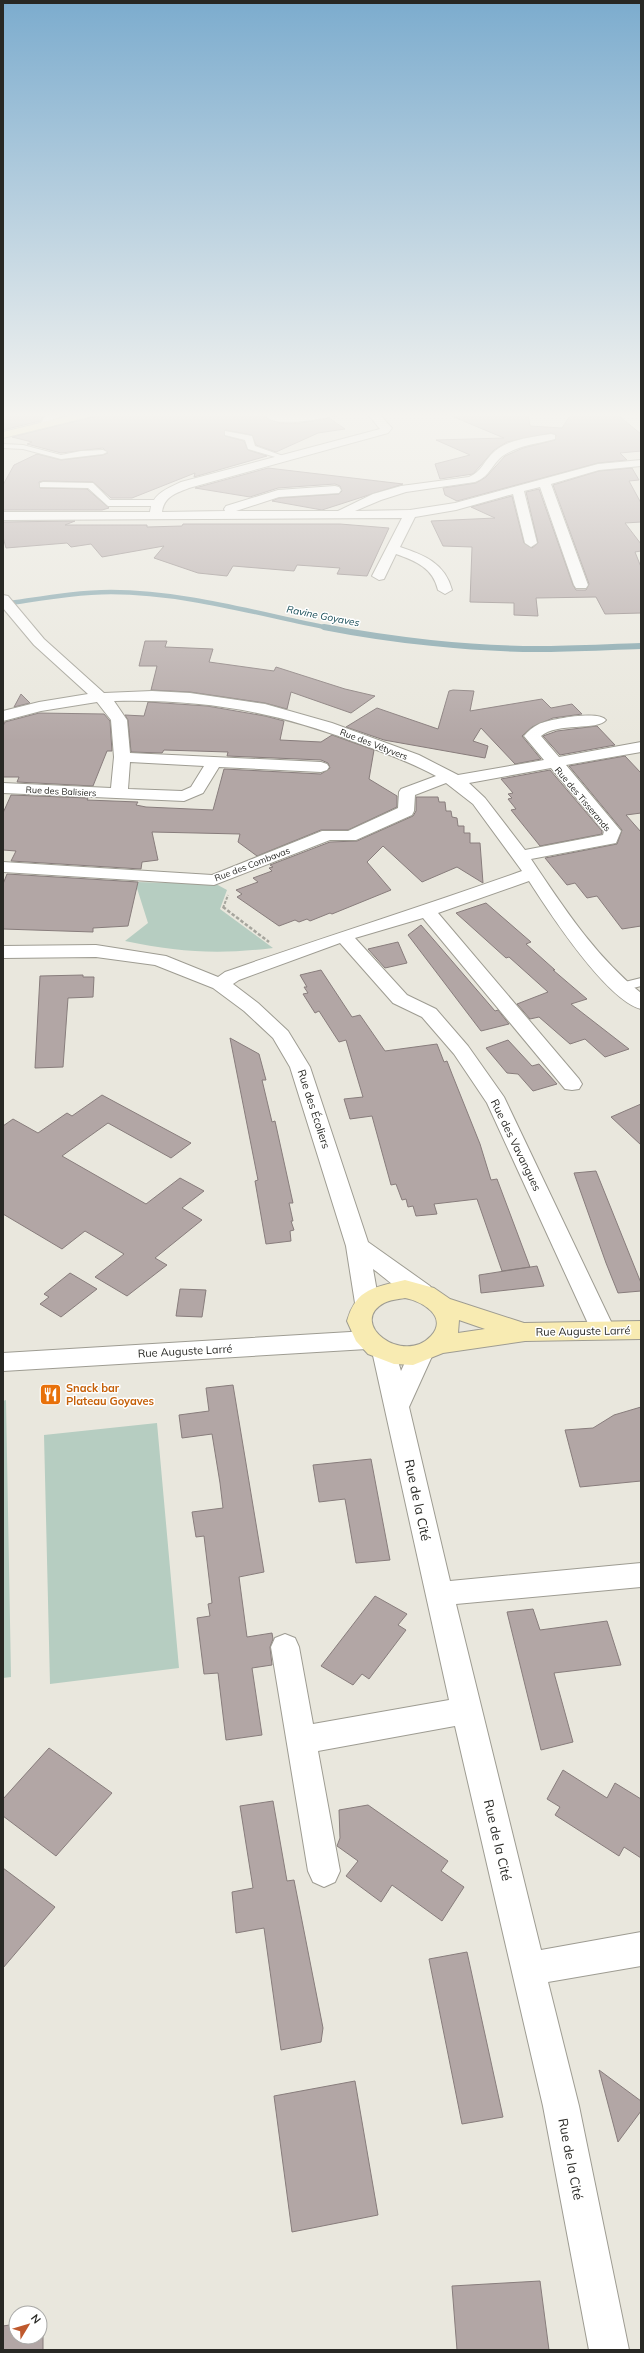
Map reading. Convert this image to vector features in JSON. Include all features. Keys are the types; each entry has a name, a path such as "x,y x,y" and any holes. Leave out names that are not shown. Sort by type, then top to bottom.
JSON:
{"street":[{"path":"379,576 406,522"},
{"path":"526,522 531,543"},
{"path":"558,522 580,585"},
{"path":"393,548 436,567 444,582 445,590"},
{"path":"3,599 39,642 78,676 98,697 110,706 119,720 122,757 119,794"},
{"name":"Rue des Vétyvers","path":"3,716 19,711 98,697 182,696 231,701 301,718 393,750 451,779 477,799 520,856 578,940 622,987 641,1002"},
{"name":"Rue des Tisserands","path":"520,856 610,839 613,831 553,763 532,736 538,729 556,724 598,720"},
{"name":"Rue des Tisserands","path":"451,779 635,748"},
{"path":"122,757 321,767"},
{"name":"Rue des Balisiers","path":"3,788 174,797 191,794 197,790 214,762"},
{"name":"Rue des Combavas","path":"3,867 214,880 328,835 350,836 406,811 407,792 451,779"},
{"path":"220,984 232,976 343,936 427,911 532,874"},
{"path":"427,911 572,1084"},
{"name":"Rue des Vavangues","path":"343,936 400,999 429,1013 461,1050 497,1102 603,1330"},
{"name":"Rue des Écoliers","path":"3,952 96,951 159,960 220,984 281,1035 300,1067 358,1246 367,1303"},
{"path":"358,1246 431,1298 448,1319 448,1330 442,1341 429,1350 397,1406"},
{"path":"429,1350 397,1355 375,1346 360,1330 359,1317 367,1303 374,1296 388,1290 405,1289 431,1298"},
{"name":"Rue Auguste Larré","path":"431,1298 525,1332"},
{"name":"Rue Auguste Larré","path":"429,1350 525,1332 641,1330"},
{"name":"Rue Auguste Larré","path":"3,1362 375,1346"},
{"name":"Rue de la Cité","path":"375,1346 397,1406 439,1594 561,2106 609,2350"},
{"path":"439,1594 641,1575"},
{"path":"285,1647 324,1871"},
{"path":"300,1740 467,1710"},
{"path":"528,1969 641,1949"}],"lane":[{"path":"622,987 641,982"}],"path":[{"path":"218,879 230,889 223,908 278,948 282,959"}],"green space":[{"path":"135,882 216,884 227,890 220,909 273,948 216,952 163,948 125,941 148,923"},
{"path":"6,1400 11,1677 3,1678 3,1401"},
{"path":"157,1423 179,1668 50,1684 44,1435"}],"building":[{"path":"3,522 73,522 65,525 147,525 147,527 182,526 183,524 340,524 389,528 367,576 337,574 340,568 297,565 294,571 233,566 227,576 198,573 154,558 164,546 102,557 91,544 71,547 67,543 6,548 3,537"},
{"path":"431,522 519,522 524,543 532,548 538,543 533,522 551,522 576,590 586,590 589,584 566,522 641,522 625,523 641,544 641,551 635,552 641,567 641,613 605,614 596,597 536,598 538,616 514,615 514,603 470,602 472,547 443,546"},
{"path":"145,641 167,641 165,647 213,649 209,662 274,671 276,667 345,689 375,696 351,713 291,692 287,709 265,703 190,692 151,690 157,666 139,666"},
{"path":"449,691 474,691 470,711 542,699 551,708 572,704 582,714 553,718 532,727 522,736 541,759 515,764 481,728 473,741 488,746 485,758 384,740 346,727 377,708 438,729"},
{"path":"21,694 30,703 14,707"},
{"path":"148,702 207,706 265,716 284,721 280,740 321,742 332,735 374,750 369,779 397,796 397,807 348,830 321,830 257,856 238,842 240,834 152,832 158,860 142,862 141,869 11,861 16,851 3,850 3,813 11,795 88,798 87,800 138,802 136,805 146,807 213,810 224,769 321,774 330,768 328,763 321,760 227,756 228,752 164,750 162,753 131,752 128,720 125,715 144,716"},
{"path":"39,713 104,714 110,721 112,751 107,751 93,786 17,782 19,777 3,777 3,726 5,722"},
{"path":"597,726 615,745 560,755 543,736 557,731"},
{"path":"625,756 641,773 641,813 626,815 641,832 641,926 622,929 597,896 587,898 575,883 567,885 545,858 617,844 622,830 569,766"},
{"path":"550,770 602,831 602,834 540,846 511,810 516,809 508,799 512,798 508,794 513,793 501,779"},
{"path":"416,797 438,797 439,802 445,802 446,811 451,811 452,817 457,818 458,826 464,826 464,833 470,833 470,843 480,843 483,883 457,867 422,882 383,846 367,862 391,890 332,914 330,913 310,921 307,919 299,922 295,920 279,926 237,897 242,894 236,890 258,882 253,878 272,871 269,868 273,867 270,865 330,842 357,841 413,816 416,811"},
{"path":"7,874 138,882 128,926 93,928 93,932 3,929 3,884"},
{"path":"486,903 531,942 526,944 555,970 553,970 587,999 571,1004 629,1049 605,1057 585,1039 570,1044 539,1017 530,1019 517,1004 548,992 509,957 506,958 456,913"},
{"path":"421,925 495,1011 498,1010 509,1024 481,1031 408,935"},
{"path":"398,942 407,963 385,968 368,949"},
{"path":"321,970 352,1017 360,1015 385,1051 437,1044 444,1062 447,1061 480,1144 491,1180 497,1179 530,1267 502,1271 477,1199 434,1204 437,1214 416,1216 413,1206 408,1207 406,1199 402,1200 396,1184 391,1185 372,1116 350,1119 344,1099 363,1097 346,1040 339,1042 319,1011 315,1013 303,994 308,993 304,987 307,987 300,975"},
{"path":"83,975 83,977 94,977 93,997 68,998 63,1067 35,1068 40,976"},
{"path":"230,1038 259,1054 266,1080 262,1080 272,1122 275,1121 293,1203 289,1203 293,1221 291,1221 294,1230 290,1231 291,1241 266,1244 255,1181 258,1180"},
{"path":"508,1040 532,1066 539,1064 557,1084 533,1091 518,1074 507,1073 486,1048"},
{"path":"102,1095 191,1143 171,1158 108,1123 62,1156 146,1204 180,1178 204,1191 182,1208 202,1220 155,1258 167,1265 127,1296 95,1277 124,1254 85,1231 62,1249 3,1214 3,1126 13,1119 38,1133 67,1113 72,1116"},
{"path":"641,1104 641,1145 611,1117"},
{"path":"596,1171 641,1283 641,1291 618,1293 606,1263 574,1173"},
{"path":"537,1266 544,1286 481,1293 479,1275"},
{"path":"70,1273 97,1289 61,1317 40,1304 49,1297 44,1294"},
{"path":"180,1289 206,1290 202,1317 176,1316"},
{"path":"233,1385 264,1572 239,1577 247,1637 272,1633 273,1639 270,1647 272,1665 252,1668 262,1735 226,1740 218,1673 204,1674 197,1618 210,1616 208,1604 212,1603 204,1536 196,1537 192,1512 223,1508 220,1483 212,1434 182,1438 179,1415 209,1411 206,1388"},
{"path":"641,1407 641,1481 580,1487 565,1430 593,1428 614,1415"},
{"path":"371,1459 390,1560 356,1563 345,1499 319,1502 313,1465"},
{"path":"375,1596 407,1614 398,1625 406,1630 369,1679 362,1674 353,1685 321,1666"},
{"path":"533,1609 540,1630 607,1621 621,1665 554,1673 573,1742 541,1750 507,1612"},
{"path":"49,1748 112,1793 56,1856 3,1816 3,1799"},
{"path":"563,1770 607,1798 615,1783 641,1799 641,1858 624,1847 619,1856 555,1815 560,1807 547,1799"},
{"path":"273,1801 287,1881 294,1880 323,2028 321,2042 281,2050 264,1928 236,1933 232,1892 253,1888 240,1806"},
{"path":"368,1805 448,1861 441,1871 464,1887 442,1921 392,1885 381,1902 346,1876 358,1861 337,1846 340,1838 339,1810"},
{"path":"3,1868 55,1907 3,1968"},
{"path":"467,1952 503,2117 462,2124 429,1959"},
{"path":"599,2070 641,2101 641,2111 618,2142"},
{"path":"355,2081 378,2215 292,2232 274,2096"},
{"path":"540,2281 549,2350 457,2350 452,2286"},
{"path":"8,2325 8,2345 43,2345 43,2350 3,2350 3,2326"}],"waterway":[{"name":"Ravine Goyaves","path":"3,604 84,593 138,593 221,605 329,628"},
{"name":"Ravine Goyaves","path":"324,627 329,628"},
{"name":"Ravine Goyaves","path":"329,628 403,640 512,649 641,646"}],"place":[{"name":"Snack bar Plateau Goyaves","path":"50,1394"}]}
